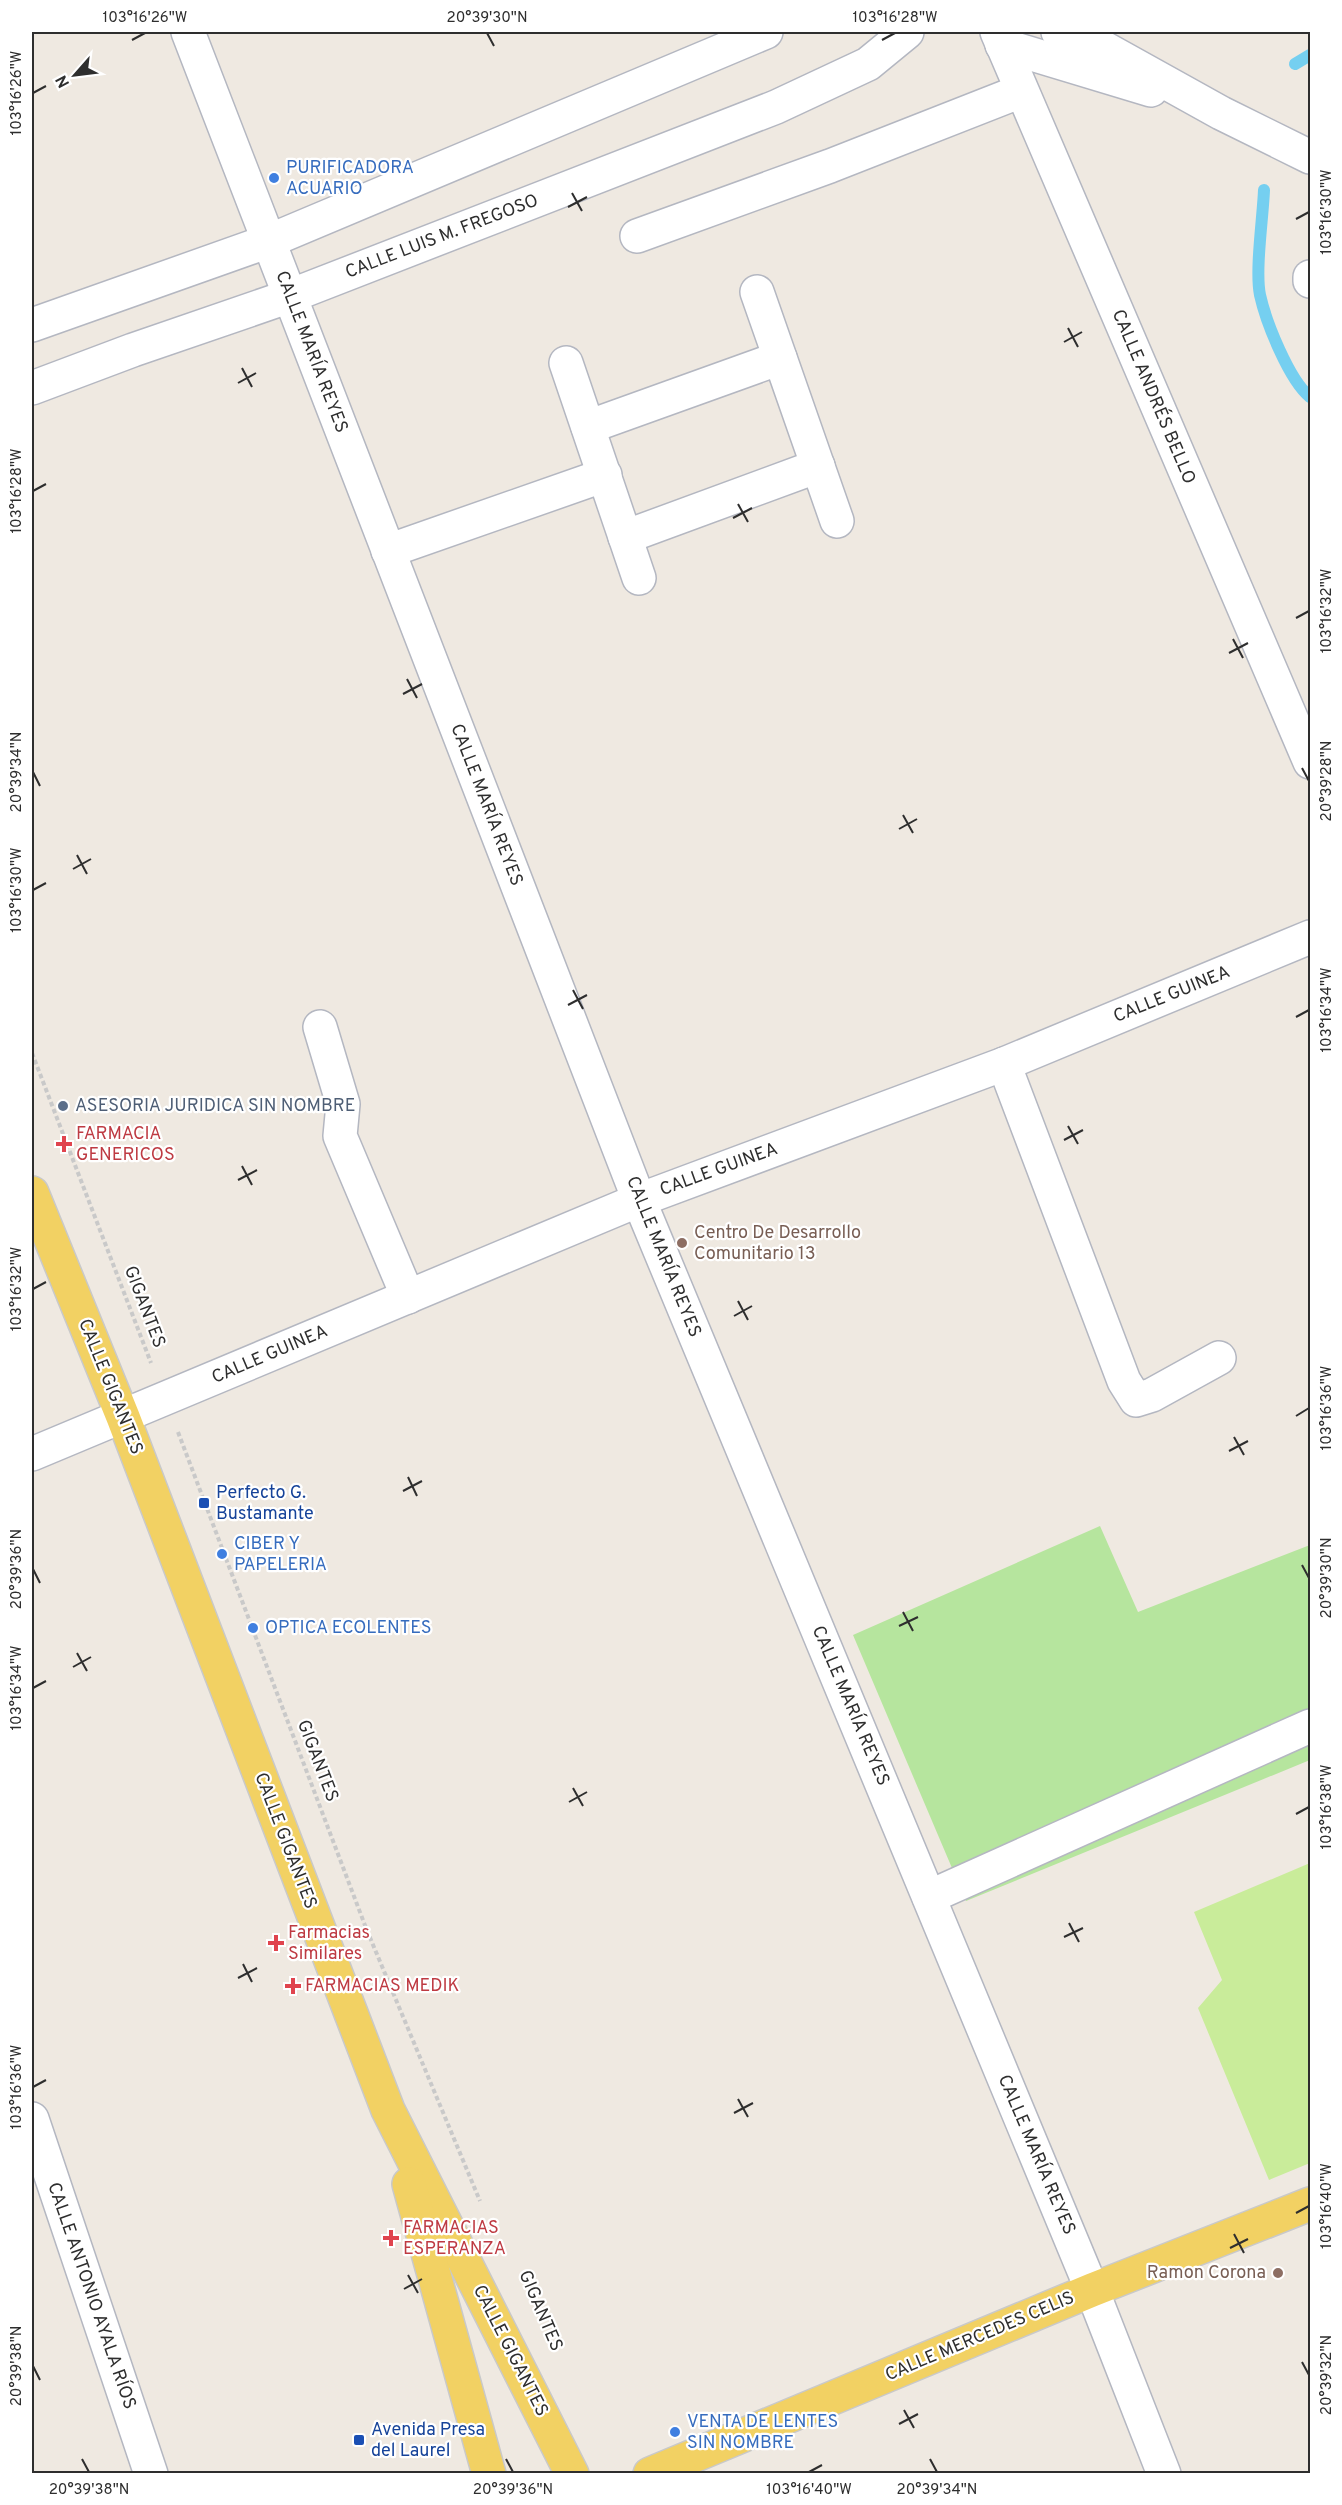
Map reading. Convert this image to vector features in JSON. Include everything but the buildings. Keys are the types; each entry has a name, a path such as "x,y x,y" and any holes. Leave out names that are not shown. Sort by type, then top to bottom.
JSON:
{"main road":[{"name":"CALLE GIGANTES","path":"32,1193 123,1417 388,2110 572,2474"},
{"path":"388,2110 489,2474"},
{"name":"CALLE MERCEDES CELIS","path":"650,2474 1092,2290 1311,2204"}],"street":[{"name":"CALLE MARÍA REYES","path":"188,32 639,1200 1092,2290 1164,2474"},
{"path":"32,325 269,241 766,32"},
{"name":"CALLE LUIS M. FREGOSO","path":"32,388 290,296 776,107 868,64 907,32"},
{"path":"1058,32 1095,43 1221,113 1311,157"},
{"path":"999,38 1221,113"},
{"name":"CALLE ANDRÉS BELLO","path":"999,38 1311,762"},
{"path":"637,236 1021,91"},
{"path":"757,292 837,521"},
{"path":"588,427 780,358"},
{"path":"566,363 639,578"},
{"path":"625,537 818,466"},
{"path":"388,551 604,475"},
{"name":"CALLE GUINEA","path":"32,1454 639,1200 1004,1064 1311,937"},
{"path":"320,1027 343,1104 340,1136 408,1297"},
{"path":"1004,1064 1124,1381 1136,1400 1152,1395 1219,1358"},
{"path":"929,1897 1311,1726"},
{"name":"CALLE ANTONIO AYALA RÍOS","path":"32,2119 151,2474"}],"path":[{"name":"GIGANTES","path":"32,1053 366,1928 484,2212"}],"green space":[{"path":"1100,1526 1138,1612 1310,1545 1310,1760 966,1901 853,1635"},
{"path":"1310,1863 1310,2163 1269,2180 1198,2008 1222,1980 1194,1912"}],"waterway":[{"path":"1295,64 1310,55"},
{"path":"1264,190 1259,258 1260,295 1267,320 1287,364 1294,378 1310,397"}],"place":[{"name":"PURIFICADORA ACUARIO","path":"274,178"},
{"name":"ASESORIA JURIDICA SIN NOMBRE","path":"63,1106"},
{"name":"FARMACIA GENERICOS","path":"64,1144"},
{"name":"Centro De Desarrollo Comunitario 13","path":"682,1243"},
{"name":"Perfecto G. Bustamante","path":"204,1503"},
{"name":"CIBER Y PAPELERIA","path":"222,1554"},
{"name":"OPTICA ECOLENTES","path":"253,1628"},
{"name":"Farmacias Similares","path":"276,1943"},
{"name":"FARMACIAS MEDIK","path":"293,1986"},
{"name":"FARMACIAS ESPERANZA","path":"391,2238"},
{"name":"Ramon Corona","path":"1278,2273"},
{"name":"VENTA DE LENTES SIN NOMBRE","path":"675,2432"},
{"name":"Avenida Presa del Laurel","path":"359,2440"}]}
